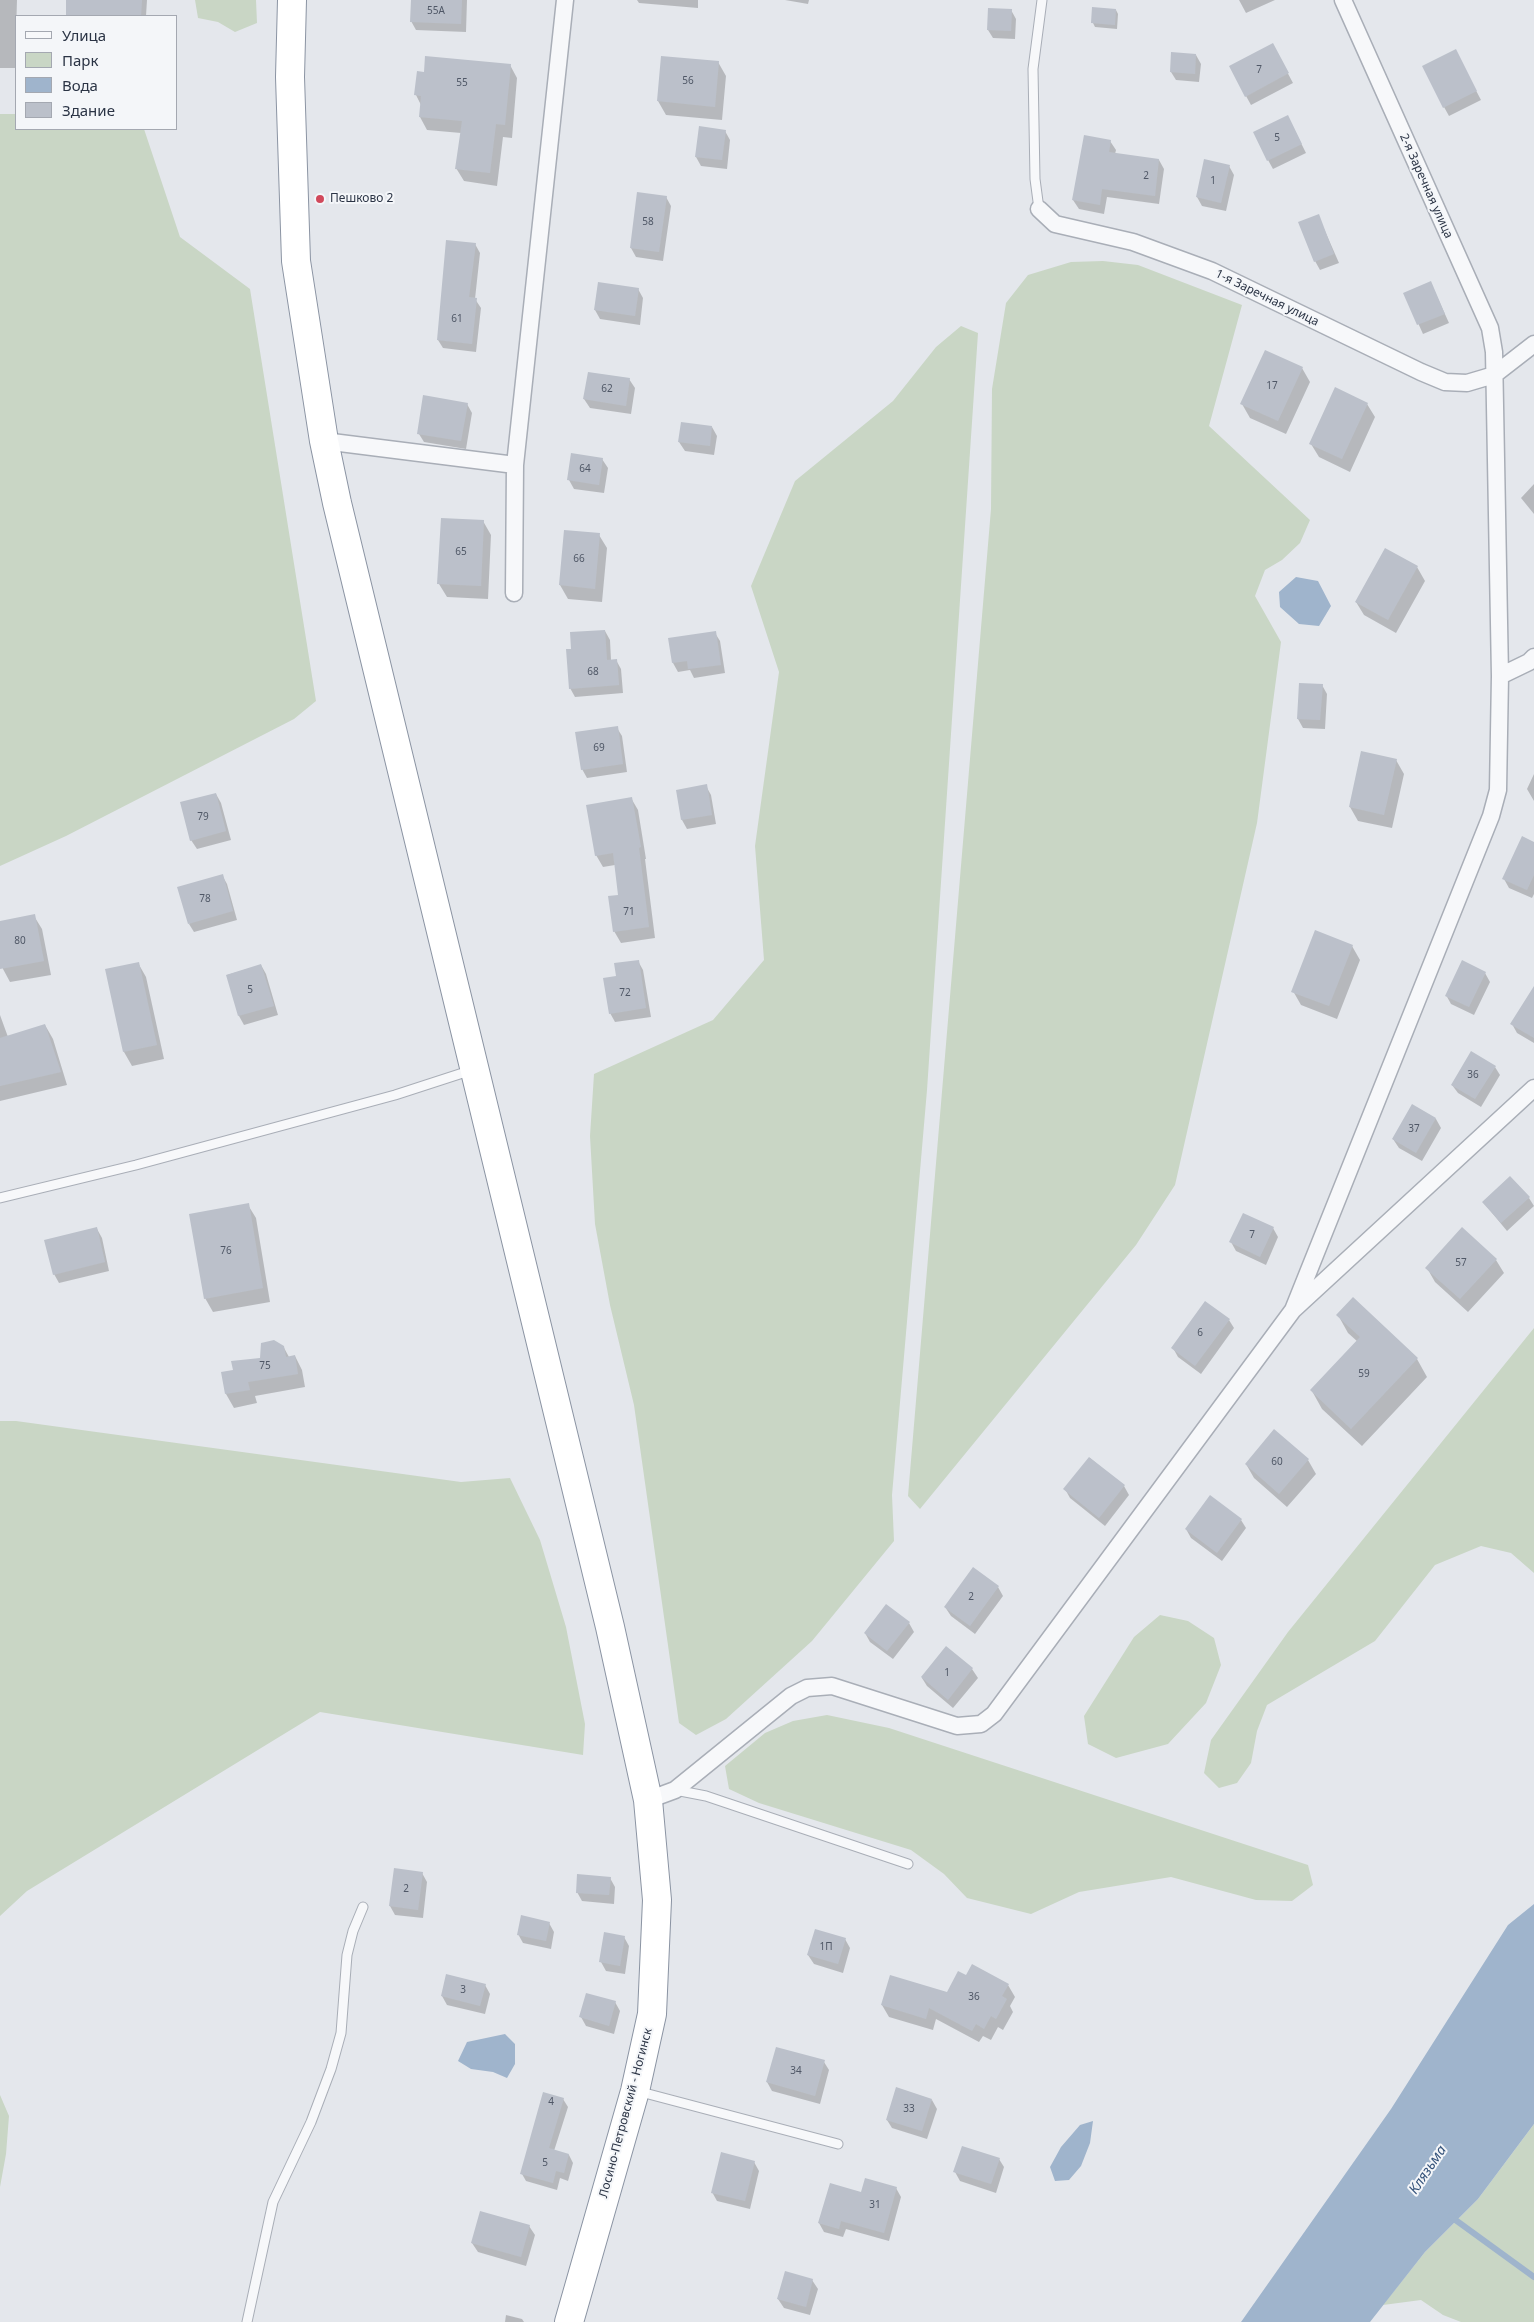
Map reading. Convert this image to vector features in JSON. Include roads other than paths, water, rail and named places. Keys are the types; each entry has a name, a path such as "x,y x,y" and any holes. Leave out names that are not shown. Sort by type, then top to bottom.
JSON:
{"highway":[{"name":"Лосино-Петровский - Ногинск","path":"292,0 290,77 296,262 324,441 337,503 610,1626 648,1800 657,1900 652,2014 635,2091 569,2322"}],"street":[{"path":"514,593 515,465 565,0"},
{"name":"2-я Заречная улица","path":"1293,1310 1491,816 1498,790 1500,676 1494,352 1490,328 1343,0"},
{"name":"1-я Заречная улица","path":"1039,209 1055,224 1133,242 1212,271 1412,368 1445,382 1467,383 1494,375"},
{"path":"1494,375 1534,344"},
{"path":"324,441 515,465"},
{"path":"1500,676 1529,662 1534,656"},
{"path":"648,1800 675,1790 791,1696 807,1688 832,1686 958,1726 981,1724 994,1714 1293,1310 1534,1088"}],"lane":[{"path":"1039,209 1035,179 1033,69 1042,0"},
{"path":"0,1198 136,1165 395,1095 474,1069"},
{"path":"675,1790 706,1796 908,1864"},
{"path":"247,2322 273,2202 311,2122 331,2069 341,2033 347,1955 353,1931 363,1907"},
{"path":"635,2091 838,2144"}],"water":[{"path":"1296,577 1318,581 1331,606 1319,626 1299,624 1280,607 1279,592"},
{"name":"Клязьма","path":"1534,1904 1534,2124 1478,2199 1425,2252 1370,2322 1241,2322 1391,2109 1508,1925"},
{"path":"505,2034 515,2044 515,2064 507,2078 493,2072 471,2069 458,2061 467,2042"},
{"path":"1093,2121 1090,2143 1081,2166 1069,2180 1055,2181 1050,2167 1061,2147 1080,2125"}],"waterway":[{"path":"1450,2216 1534,2277"}],"place":[{"name":"Пешково 2","path":"320,199"}]}
